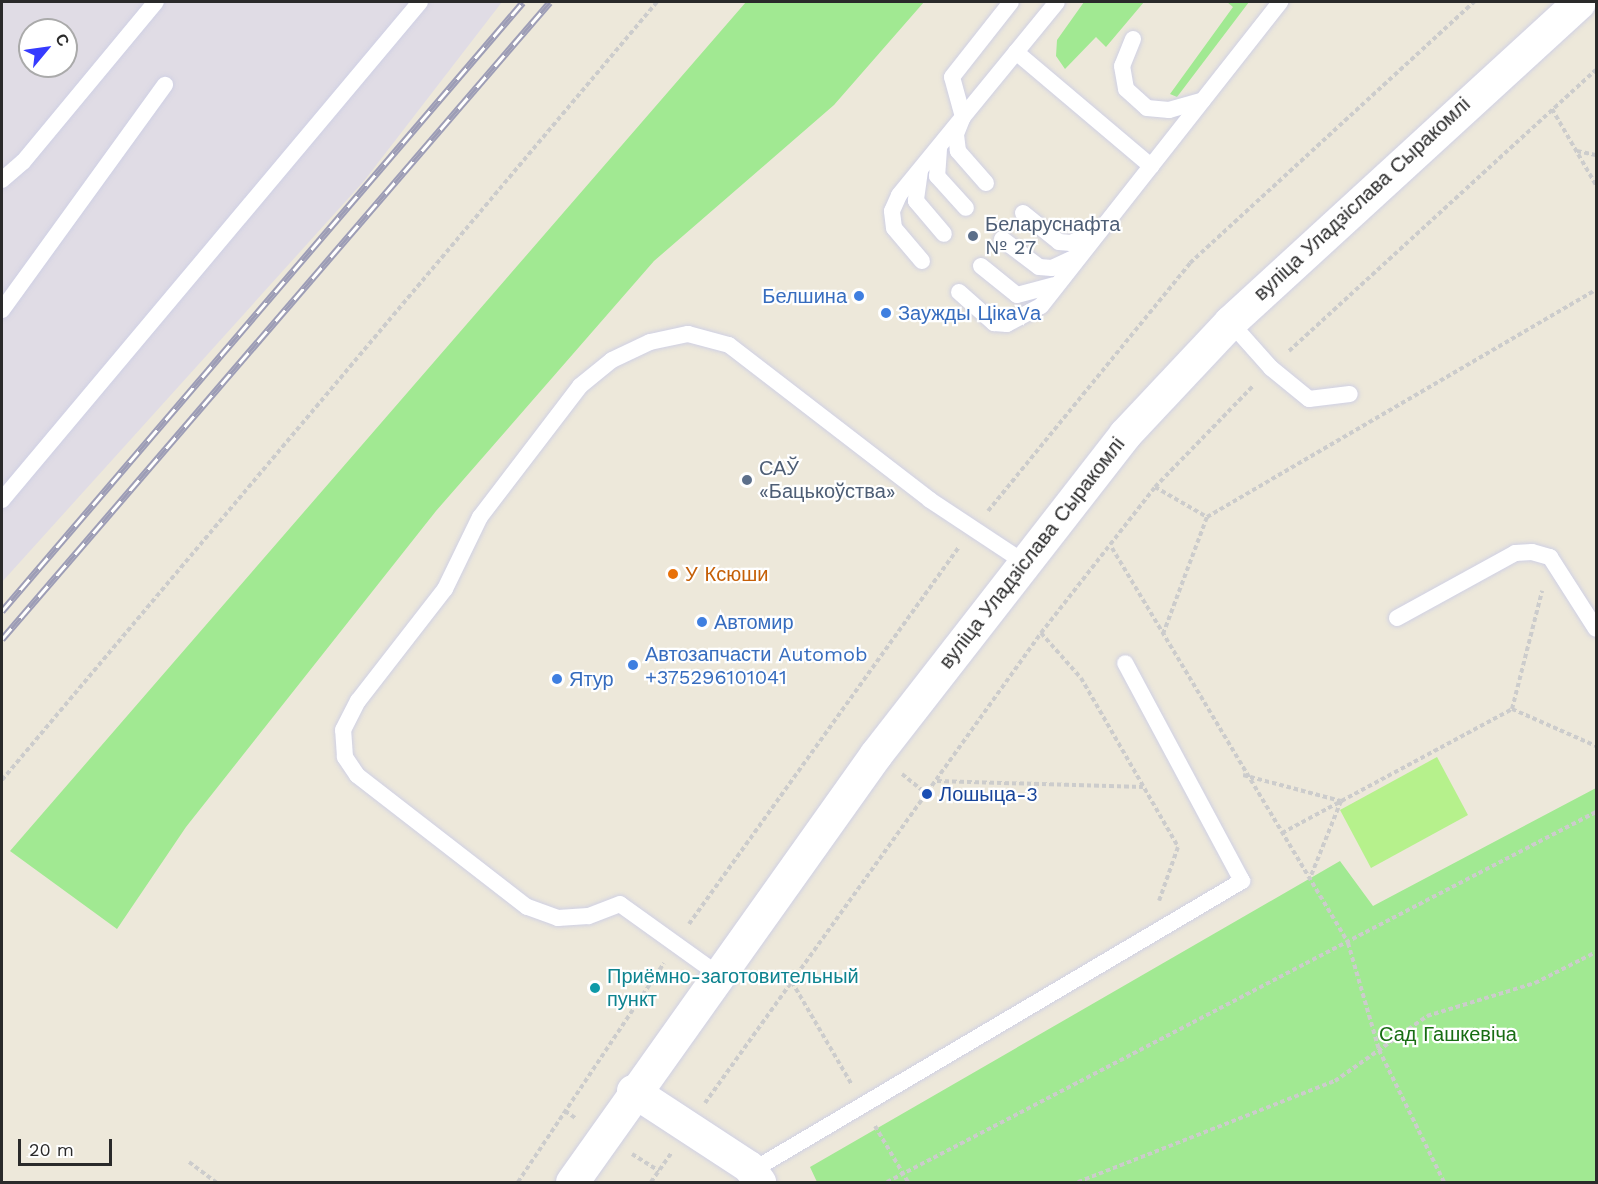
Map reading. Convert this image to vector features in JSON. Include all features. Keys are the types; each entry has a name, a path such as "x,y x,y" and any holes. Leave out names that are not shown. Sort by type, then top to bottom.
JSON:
{"street":[{"name":"вуліца Уладзіслава Сыракомлі","path":"572,1182 716,973 1022,561 1125,434 1230,322 1579,2"},
{"path":"1590,2 1596,11"},
{"path":"633,1091 751,1177"}],"lane":[{"path":"2,180 23,162 156,2"},
{"path":"2,500 420,2"},
{"path":"986,183 958,151 956,134 963,117 952,77 1011,2"},
{"path":"922,261 899,240 892,211 921,167 1057,2"},
{"path":"959,292 994,323 1007,324 1041,306 1280,2"},
{"path":"1133,39 1122,66 1126,89 1147,108 1169,110 1203,100"},
{"path":"1016,52 1151,166"},
{"path":"2,310 165,85"},
{"path":"942,142 934,158 937,176 966,208"},
{"path":"921,167 915,184 916,201 944,234"},
{"path":"1023,213 1059,242 1071,243 1105,225"},
{"path":"1002,239 1039,267 1052,268 1085,250"},
{"path":"981,266 1017,295 1030,296 1063,278"},
{"path":"1230,322 1270,368 1309,399 1350,394"},
{"path":"716,973 675,946 620,904 588,916 558,918 527,907 357,775 344,748 343,730 358,701 445,589 480,517 580,386 612,360 650,342 688,334 729,345 973,529 1022,561"},
{"path":"1397,618 1515,553 1550,557 1596,629"},
{"path":"751,1177 864,1107 1145,942 1242,881 1125,663"}],"path":[{"path":"2,780 657,2"},
{"path":"518,1182 675,946 717,878 973,529 1190,262 1474,2"},
{"path":"651,1182 688,1130 741,1045 937,781 1041,633 1112,548 1155,487 1270,368 1596,70"},
{"path":"1552,109 1596,185"},
{"path":"1577,151 1596,155"},
{"path":"1163,634 1207,517 1596,290"},
{"path":"1155,487 1207,517"},
{"path":"1112,548 1243,775 1282,833 1348,943 1379,1050 1444,1182"},
{"path":"1282,833 1512,709 1550,557"},
{"path":"1041,633 1081,678 1178,847 1145,942"},
{"path":"1512,709 1596,746"},
{"path":"1243,775 1341,801"},
{"path":"937,781 1143,787"},
{"path":"1309,879 1341,801"},
{"path":"887,1182 1596,812"},
{"path":"1078,1182 1335,1081 1427,1016 1535,982 1596,952"},
{"path":"189,1162 216,1182"}],"shaded area":[{"path":"2,2 502,2 364,181 2,582"}],"green space":[{"path":"746,2 924,2 834,105 654,261 436,511 186,827 117,929 10,851"},
{"path":"1084,2 1144,2 1106,47 1096,37 1065,69 1056,56 1057,40"},
{"path":"1227,2 1249,2 1177,97 1170,94 1233,7"},
{"path":"1437,757 1468,815 1371,868 1340,810"},
{"name":"Сад Гашкевіча","path":"1596,788 1596,1182 817,1182 810,1167 1340,861 1373,906"}],"railway":[{"path":"2,611 523,2"},
{"path":"2,639 550,2"}],"place":[{"name":"Беларуснафта № 27","path":"973,236"},
{"name":"Белшина","path":"859,296"},
{"name":"Заужды ЦікаVа","path":"886,313"},
{"name":"САЎ «Бацькоўства»","path":"747,480"},
{"name":"У Ксюши","path":"673,574"},
{"name":"Автомир","path":"702,622"},
{"name":"Автозапчасти Automob +375296101041","path":"633,665"},
{"name":"Ятур","path":"557,679"},
{"name":"Лошыца-3","path":"927,794"},
{"name":"Приёмно-заготовительный пункт","path":"595,988"}]}
